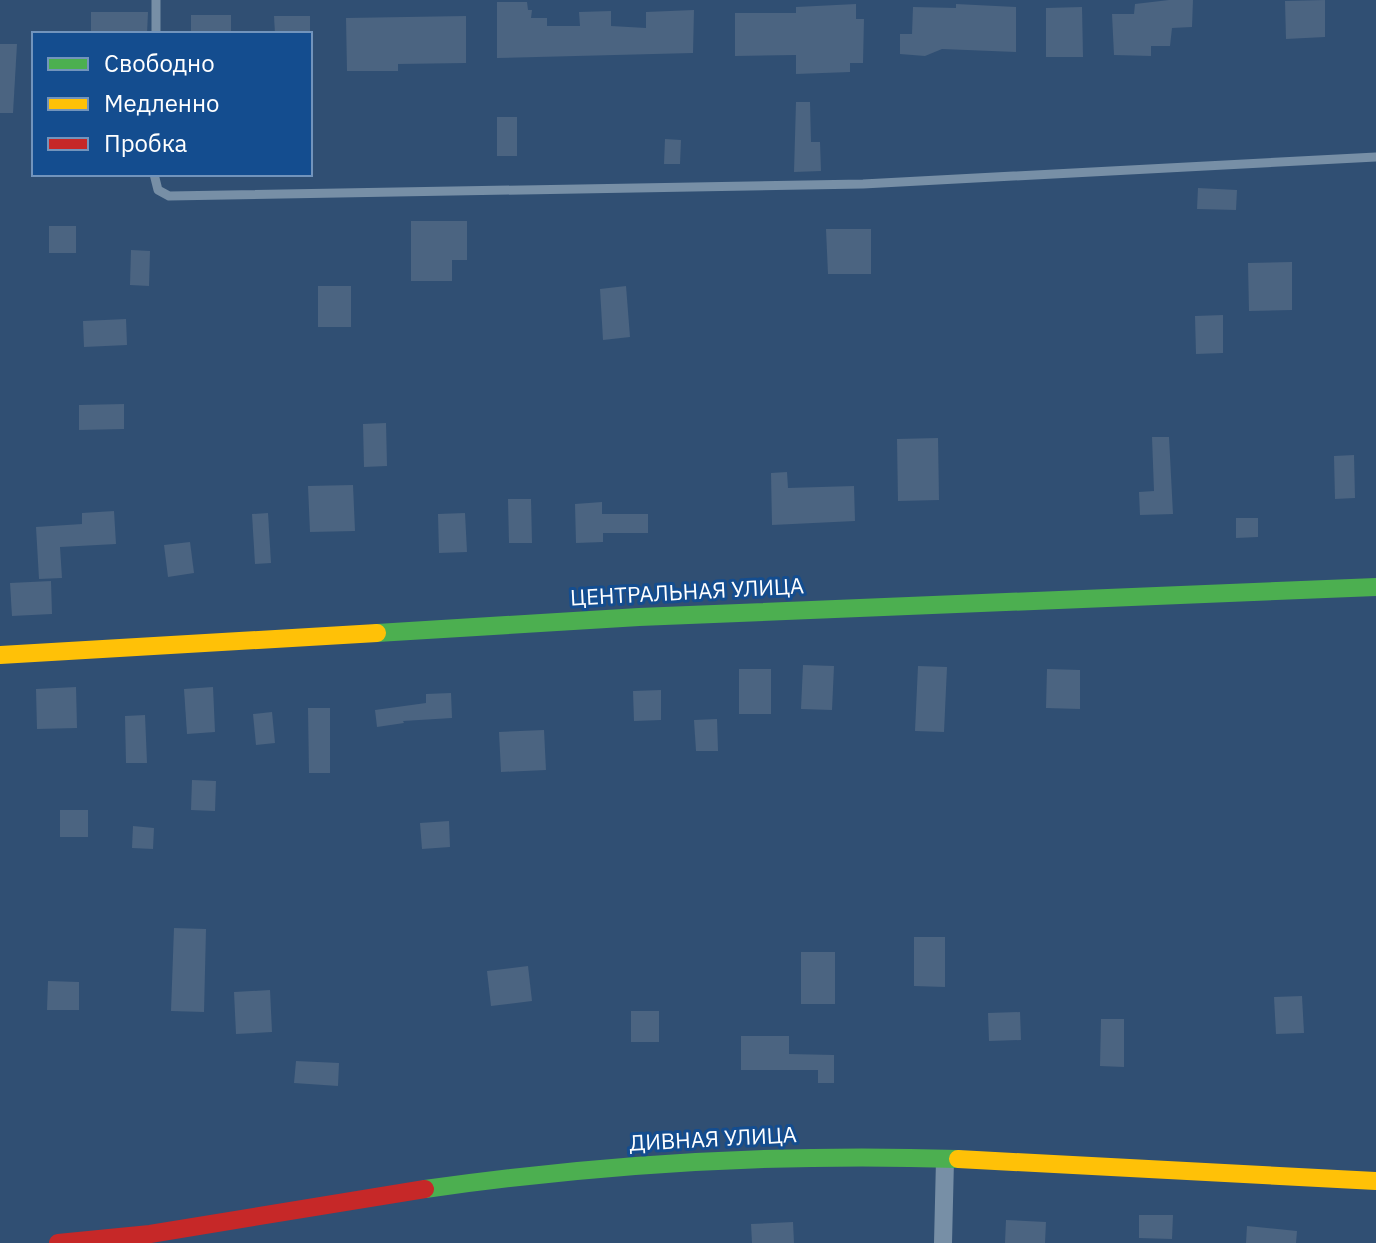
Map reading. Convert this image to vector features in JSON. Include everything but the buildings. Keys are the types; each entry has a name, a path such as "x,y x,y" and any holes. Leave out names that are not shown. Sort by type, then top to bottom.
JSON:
{"street":[{"name":"ЦЕНТРАЛЬНАЯ УЛИЦА","path":"0,655 639,617 1376,587"},
{"name":"ДИВНАЯ УЛИЦА","path":"58,1243 119,1240 500,1178 665,1163 794,1156 945,1160 1376,1181"},
{"path":"943,1243 945,1160"}],"lane":[{"path":"156,0 156,32"},
{"path":"154,176 158,190 169,196 201,196 863,184 1376,157"}],"traffic: fast":[{"path":"377,633 639,617 1376,587"},
{"path":"425,1189 557,1173 690,1162 824,1158 958,1159"}],"traffic: slow":[{"path":"0,655 377,633"},
{"path":"958,1159 1376,1181"}],"traffic: jam":[{"path":"58,1243 150,1234 425,1189"}]}
